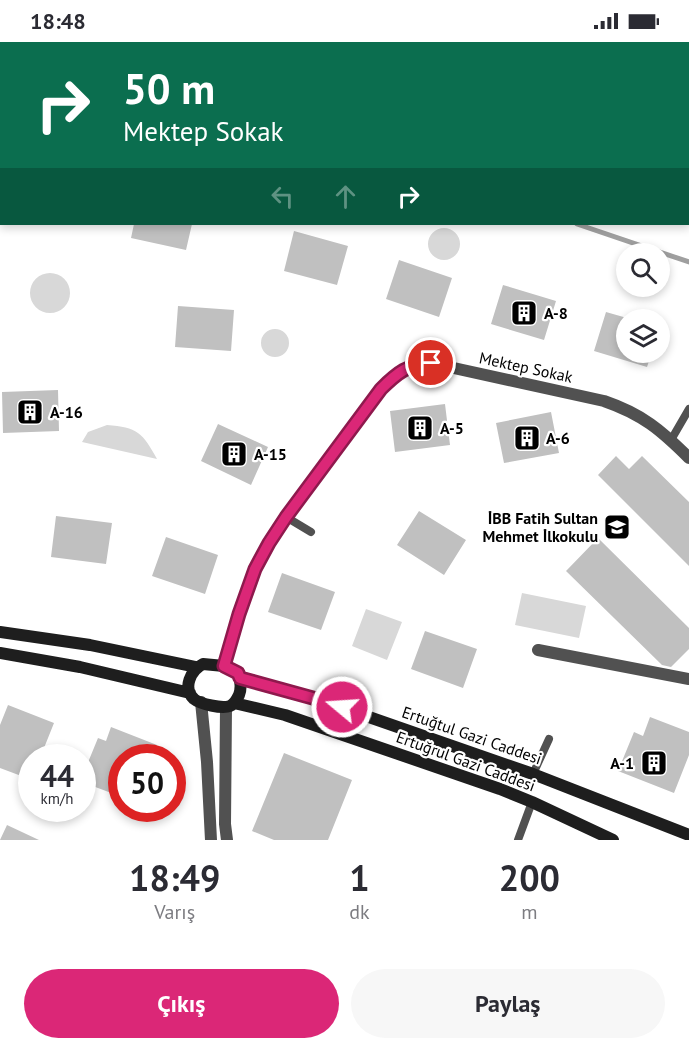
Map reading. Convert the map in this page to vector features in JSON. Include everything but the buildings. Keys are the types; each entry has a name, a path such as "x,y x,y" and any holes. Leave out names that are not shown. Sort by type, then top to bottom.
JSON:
{"main road":[{"path":"0,632 90,645 196,667"},
{"path":"0,653 80,667 190,693"},
{"path":"203,664 224,666 238,673 242,684 240,693 230,705 216,707 195,700 188,684 190,675 196,667 203,664"},
{"name":"Ertuğtul Gazi Caddesi","path":"240,678 320,700 533,774 689,835"},
{"name":"Ertuğrul Gazi Caddesi","path":"230,705 285,715 500,789 613,840"}],"street":[{"name":"Mektep Sokak","path":"224,666 255,569 286,517 381,389 396,375 418,363 431,363 604,401 625,408 662,432 689,458"},
{"path":"538,650 689,679"},
{"path":"201,702 212,840"},
{"path":"226,840 230,705"}],"lane":[{"path":"671,440 689,409"},
{"path":"286,517 311,532"},
{"path":"533,774 549,739"},
{"path":"518,840 532,802"}],"shaded area":[{"path":"444,228 455,233 460,244 455,255 444,260 433,255 428,244 433,233"},
{"path":"50,273 64,279 70,293 64,307 50,313 36,307 30,293 36,279"},
{"path":"275,329 285,333 289,343 285,353 275,357 265,353 261,343 265,333"},
{"path":"107,425 126,428 138,433 148,443 157,459 82,442 88,432"},
{"path":"522,593 586,606 579,638 515,625"},
{"path":"366,609 402,622 387,660 352,646"}],"waterway":[{"path":"580,225 689,262"}],"place":[{"name":"A-8","path":"524,313"},
{"name":"A-16","path":"30,412"},
{"name":"A-5","path":"420,428"},
{"name":"A-6","path":"527,438"},
{"name":"A-15","path":"234,454"},
{"name":"İBB Fatih Sultan Mehmet İlkokulu","path":"617,527"},
{"name":"A-1","path":"654,763"}],"route":[{"path":"342,707 240,678 238,673 224,666 255,569 286,517 381,389 408,367 418,363 431,363"}]}
